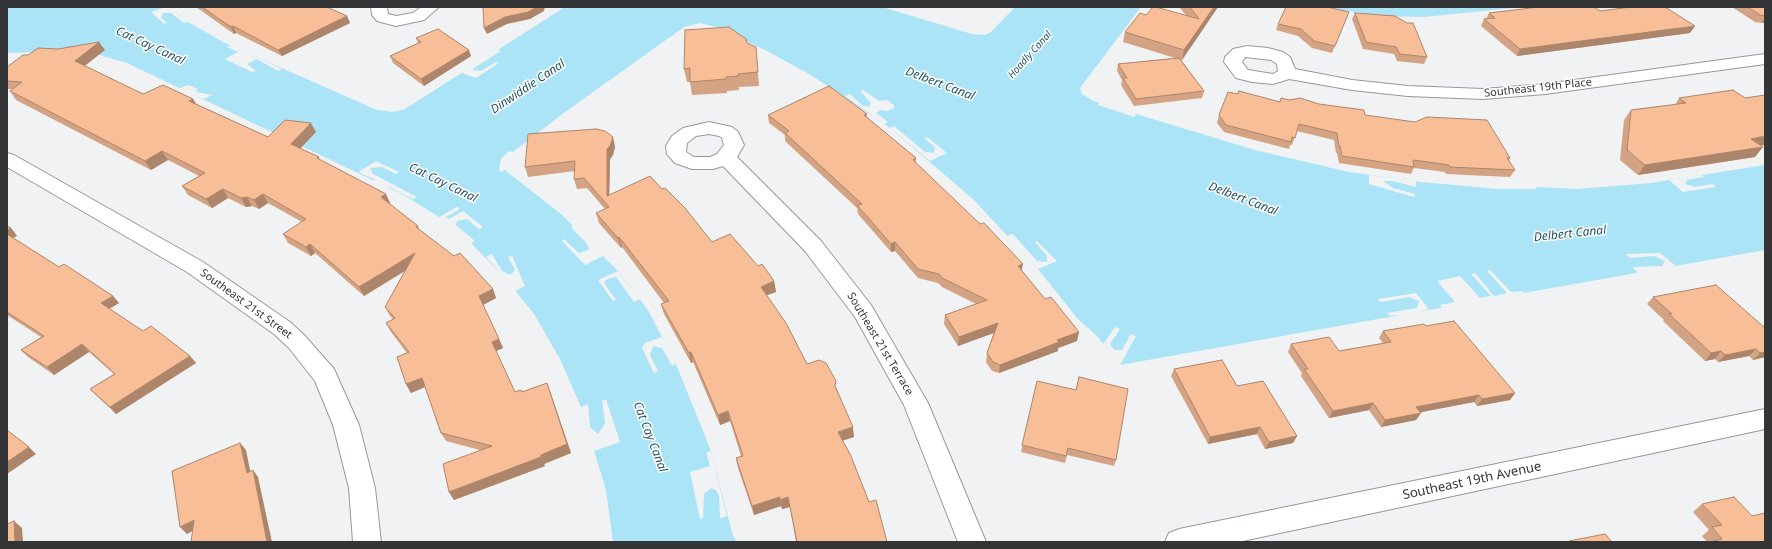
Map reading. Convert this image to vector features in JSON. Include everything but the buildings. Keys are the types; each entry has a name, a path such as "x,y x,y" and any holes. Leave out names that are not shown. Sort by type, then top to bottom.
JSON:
{"street":[{"path":"379,7 380,15 383,18 396,21 418,17 432,7"},
{"name":"Southeast 19th Place","path":"1286,73 1352,85 1393,90 1483,94 1545,89 1765,59"},
{"name":"Southeast 21st Terrace","path":"726,157 814,246 864,311 916,403 972,542"},
{"name":"Southeast 21st Street","path":"7,158 195,268 282,328 298,342 325,376 346,425 355,455 362,488 367,542"},
{"name":"Southeast 19th Avenue","path":"1179,542 1765,419"}],"water":[{"path":"7,7 171,7 188,22 225,43 377,110 393,112 405,109 565,7 882,7 972,34 985,35 991,32 1015,7 1141,7 1080,88 1082,94 1093,101 1255,150 1349,172 1421,182 1498,189 1536,189 1536,187 1577,189 1651,183 1765,165 1765,250 1120,365 1098,337 1077,318 1038,269 974,200 890,128 811,75 767,51 716,27 700,23 684,27 561,115 513,152 506,171 561,214 618,271 648,310 676,364 711,451 733,536 738,542 613,542 606,490 581,407 560,359 534,314 505,278 471,243 439,217 402,194 127,63 96,54 71,51 7,53"},
{"path":"1319,7 1522,7 1424,17 1383,16"}],"pier":[{"path":"165,7 174,7 178,11 176,12 188,22 184,23 171,13 163,13 161,18 167,23 164,24 151,12"},
{"path":"231,45 282,69 278,71 257,59 247,64 256,71 252,72 225,59 238,52 227,47"},
{"path":"496,49 501,51 473,70 481,71 496,62 499,63 476,78 462,73"},
{"path":"189,85 198,89 196,92 212,95 204,99 177,89"},
{"path":"863,90 879,101 887,100 894,105 894,108 887,111 881,110 876,113 888,122 884,124 845,96 850,94 862,105 869,107 871,103 860,91"},
{"path":"1101,101 1118,106 1117,108 1136,114 1134,117 1098,105"},
{"path":"894,126 925,152 934,153 935,147 924,138 927,137 947,153 930,161 890,128"},
{"path":"509,151 515,153 509,168 501,172 499,170 501,159"},
{"path":"376,161 399,172 396,174 382,167 370,168 373,174 417,197 413,199 389,187 387,188 373,181 374,179 358,172"},
{"path":"1369,175 1416,181 1416,187 1393,181 1383,181 1393,188 1415,194 1414,197 1369,184"},
{"path":"1702,175 1704,177 1687,180 1685,184 1695,187 1713,184 1716,187 1683,192 1669,180"},
{"path":"457,207 460,209 446,217 449,219 463,211 483,227 479,229 467,219 457,221 456,225 475,241 471,243 464,238 462,239 439,217"},
{"path":"575,225 605,255 585,265 562,241 564,239 579,253 589,250 587,244 571,227"},
{"path":"1013,234 1037,261 1047,262 1047,256 1035,242 1037,241 1057,261 1038,269 1007,236"},
{"path":"1660,253 1676,266 1640,275 1632,267 1662,266 1665,261 1654,256 1630,258 1626,254"},
{"path":"492,254 502,271 510,275 515,270 508,257 512,256 525,286 513,292 503,279 505,278 486,257"},
{"path":"1490,270 1511,292 1522,291 1525,293 1442,308 1440,305 1455,302 1437,281 1460,276 1480,298 1491,296 1471,274 1475,273 1494,296 1507,293 1487,271"},
{"path":"618,271 641,299 634,302 616,277 613,277 606,280 604,283 616,300 613,301 598,280"},
{"path":"1416,293 1429,309 1421,311 1422,313 1399,317 1397,315 1390,316 1387,313 1417,308 1419,301 1409,297 1381,302 1378,299"},
{"path":"1115,327 1120,329 1110,344 1114,350 1122,350 1131,334 1136,336 1120,365 1116,363 1102,346"},
{"path":"662,337 676,364 672,366 662,348 653,346 650,355 658,371 654,373 642,348 645,343"},
{"path":"606,399 620,442 594,451 581,407 588,404 590,427 598,434 605,423 602,401"},
{"path":"711,451 727,516 720,518 719,496 716,490 711,488 704,494 703,518 700,519 690,472 710,466 706,452"}],"water label":[{"name":"Cat Cay Canal","path":"150,46"},
{"name":"Hoadly Canal","path":"1030,55"},
{"name":"Delbert Canal","path":"940,84"},
{"name":"Dinwiddie Canal","path":"528,87"},
{"name":"Cat Cay Canal","path":"443,183"},
{"name":"Delbert Canal","path":"1243,199"},
{"name":"Delbert Canal","path":"1570,234"},
{"name":"Cat Cay Canal","path":"650,437"}]}
